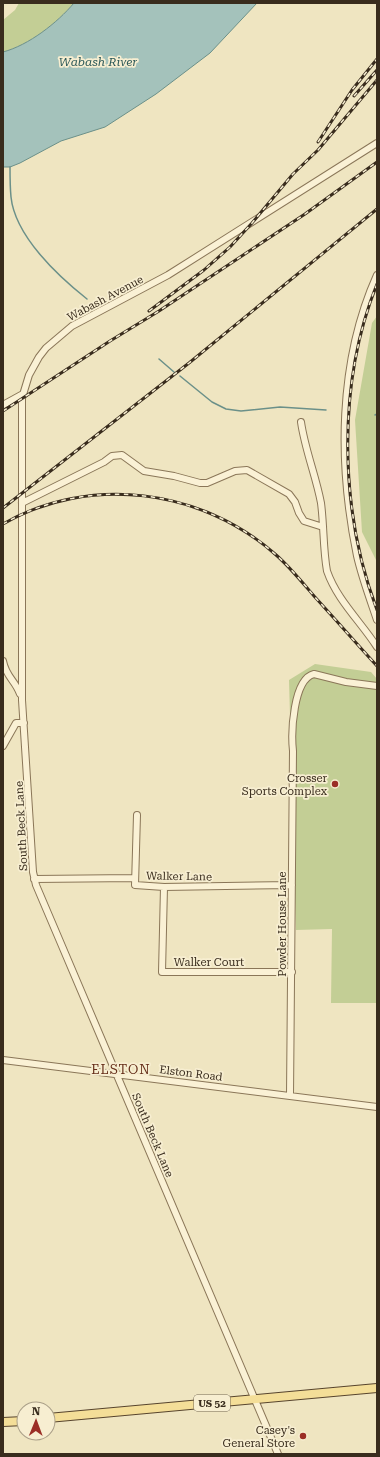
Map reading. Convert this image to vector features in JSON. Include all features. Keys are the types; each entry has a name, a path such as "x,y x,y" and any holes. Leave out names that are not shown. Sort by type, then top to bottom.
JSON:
{"main road":[{"name":"US 52","path":"56,1417 377,1388"},
{"path":"3,1422 16,1421"}],"street":[{"name":"Wabash Avenue","path":"24,723 22,700 23,394 29,375 39,356 46,348 72,326 168,276 377,143"},
{"path":"377,275 356,337 350,369 345,427 347,492 351,526 363,581 377,620"},
{"path":"3,406 23,394"},
{"path":"301,422 319,493 326,562 330,579 377,647"},
{"path":"22,503 104,462 112,456 118,455 126,458 144,470 200,483 207,483 234,471 248,470 289,494 295,502 298,513 304,520 322,527"},
{"path":"3,661 8,676 17,685 22,700"},
{"name":"Powder House Lane","path":"290,1096 293,751 291,741 293,713 306,678 314,674 346,682 377,686"},
{"path":"3,746 16,723 24,723"},
{"name":"South Beck Lane","path":"24,723 34,879 278,1454"},
{"name":"Walker Lane","path":"137,815 135,884 164,887 292,885"},
{"path":"34,879 135,878"},
{"name":"Walker Court","path":"164,887 162,972 292,972"},
{"name":"Elston Road","path":"3,1060 377,1106"}],"green space":[{"path":"19,3 74,3 51,25 32,39 13,49 3,52 3,20 15,10"},
{"path":"377,316 377,562 362,532 355,420 372,323"},
{"name":"Crosser Sports Complex","path":"315,664 371,672 377,679 377,1003 331,1003 332,929 296,930 289,680"}],"water":[{"name":"Wabash River","path":"74,3 257,3 210,53 156,94 105,127 61,141 20,163 10,167 3,167 3,52 13,49 32,39 51,25"}],"waterway":[{"path":"10,167 11,197 14,212 20,226 29,240 51,267 87,299"},
{"path":"159,359 174,372"},
{"path":"180,376 212,402 226,409 241,411 280,407 326,410"}],"railway":[{"path":"318,142 352,90 377,59"},
{"path":"354,96 377,70"},
{"path":"149,311 204,270 230,247 293,174 318,150 377,80"},
{"path":"3,411 159,311 305,214 377,162"},
{"path":"3,508 189,363 377,209"},
{"path":"377,284 364,322 355,363 349,404 348,447 350,489 355,531 364,571 377,610"},
{"path":"3,524 37,508 72,498 108,494 144,496 179,503 214,515 246,532 275,554 295,574 377,666"}],"place":[{"name":"Crosser Sports Complex","path":"335,784"},
{"name":"Casey's General Store","path":"303,1436"}],"district":[{"name":"ELSTON","path":"121,1069"}]}
